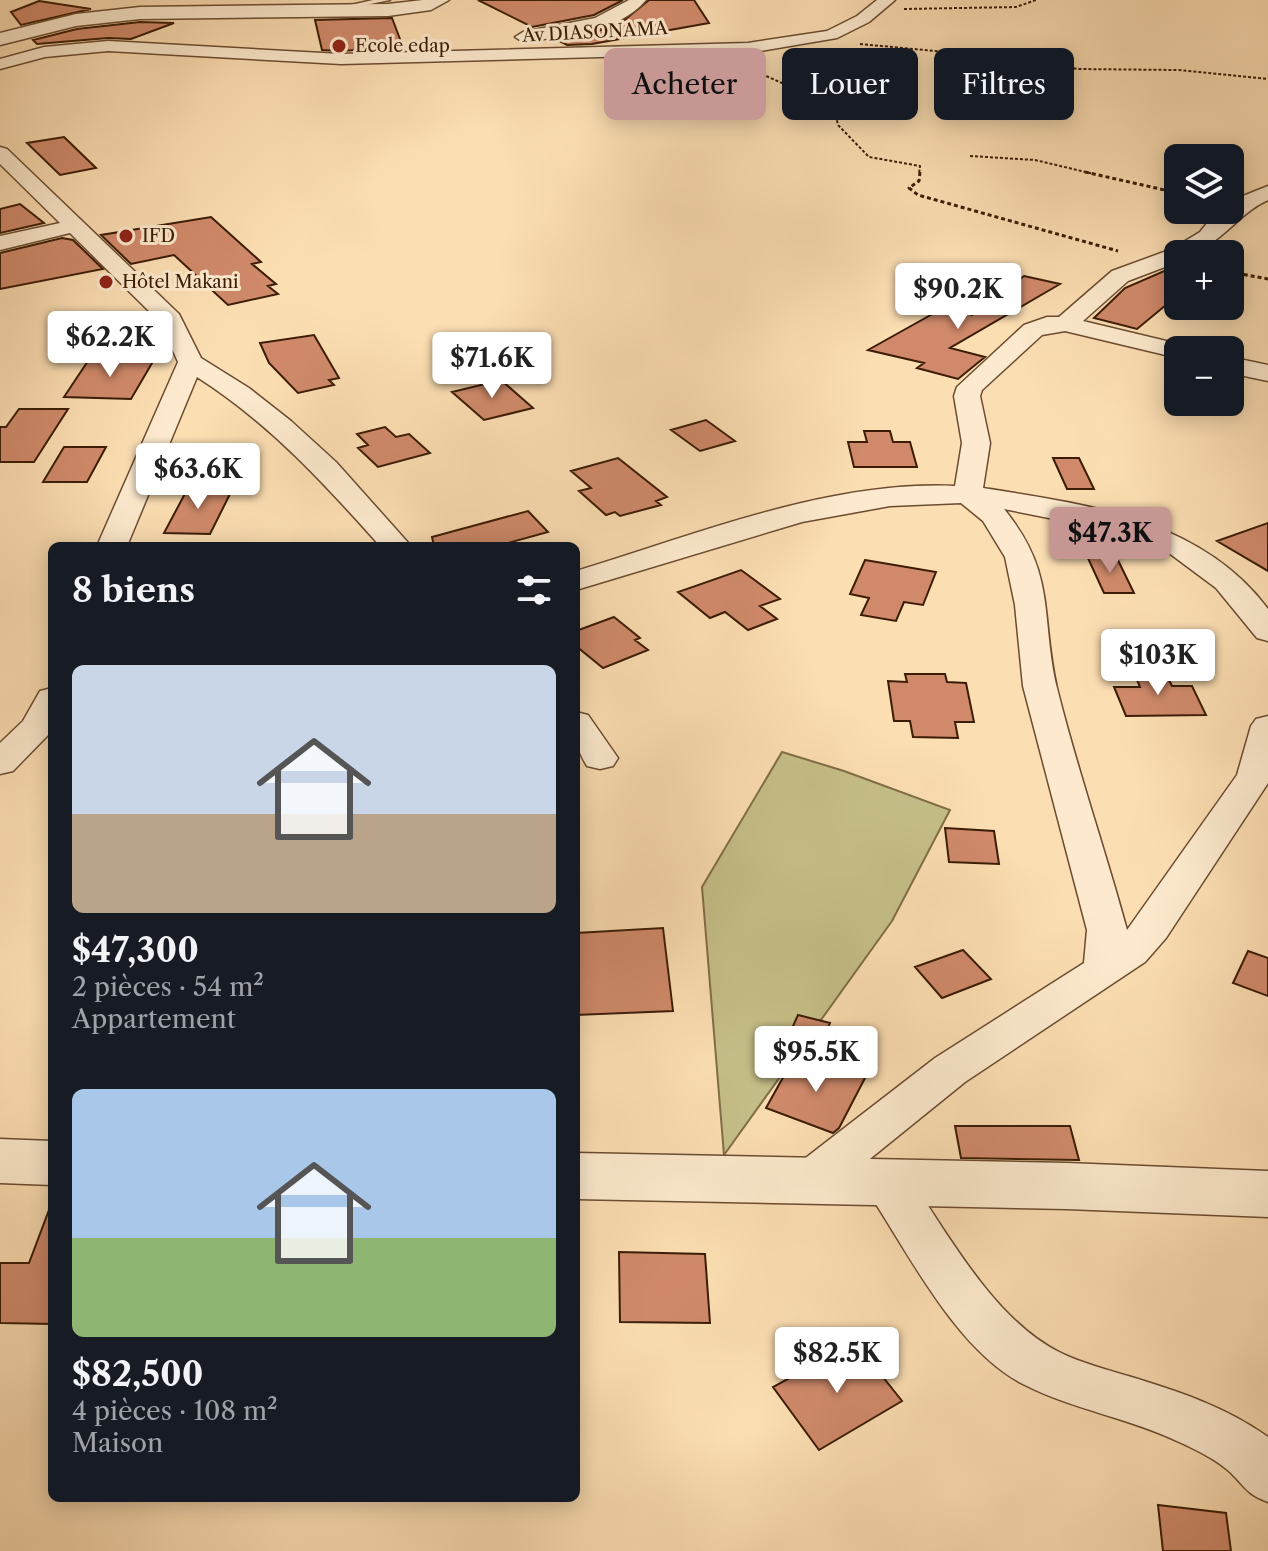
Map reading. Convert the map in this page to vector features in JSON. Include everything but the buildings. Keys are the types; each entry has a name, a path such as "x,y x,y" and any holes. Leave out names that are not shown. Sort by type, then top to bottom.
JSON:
{"street":[{"path":"0,39 76,20 140,13 412,8 440,0"},
{"path":"0,64 44,52 108,46 195,53 294,55 406,51 491,42 591,23 620,14 638,0"},
{"name":"Av DIASONAMA","path":"728,48 816,39 850,27 883,4"},
{"name":"Av DIASONAMA","path":"294,55 414,59 604,50"},
{"path":"0,153 171,319 191,362 240,393 282,427 326,468 392,542"},
{"path":"1244,205 1268,192"},
{"path":"1244,206 1268,211"},
{"path":"1202,240 1218,224"},
{"path":"0,243 74,226"},
{"path":"1065,324 1086,308 1109,283 1132,270 1164,259"},
{"path":"968,495 976,443 967,396 970,387 1033,330 1047,324 1065,324 1164,348"},
{"path":"114,542 191,362"},
{"path":"1244,368 1268,373"},
{"path":"968,495 1004,522 1029,583 1040,686 1107,930 1104,972"},
{"path":"580,580 803,513 892,496 968,495 1082,514 1150,534 1198,556 1258,597 1268,631"},
{"path":"3,758 38,726 48,706"},
{"path":"807,1183 950,1070 1131,952 1152,928 1262,776 1268,726"},
{"path":"580,728 600,758"},
{"path":"3,758 48,751"},
{"path":"0,1161 48,1163"},
{"path":"580,1176 889,1185 1067,1186 1268,1194"},
{"path":"889,1185 955,1280 991,1327 1015,1352 1040,1368 1207,1428 1241,1445 1261,1464 1268,1477"}],"lane":[{"path":"316,10 386,0"}],"path":[{"path":"883,4 961,10 1016,7 1036,0"},
{"path":"816,39 922,52 1021,59 1078,69 1179,70 1268,79"},
{"path":"766,75 798,90 836,116 838,125 869,157 920,166 919,181 909,188 918,195 1013,220 1046,233 1164,255"},
{"path":"970,156 1035,160 1164,190"},
{"path":"1244,275 1268,279"}],"shaded area":[{"path":"782,752 950,810 892,921 724,1155 702,887"}],"place":[{"name":"Ecole edap","path":"339,46"},
{"name":"IFD","path":"126,236"},
{"name":"Hôtel Makani","path":"106,282"}]}
